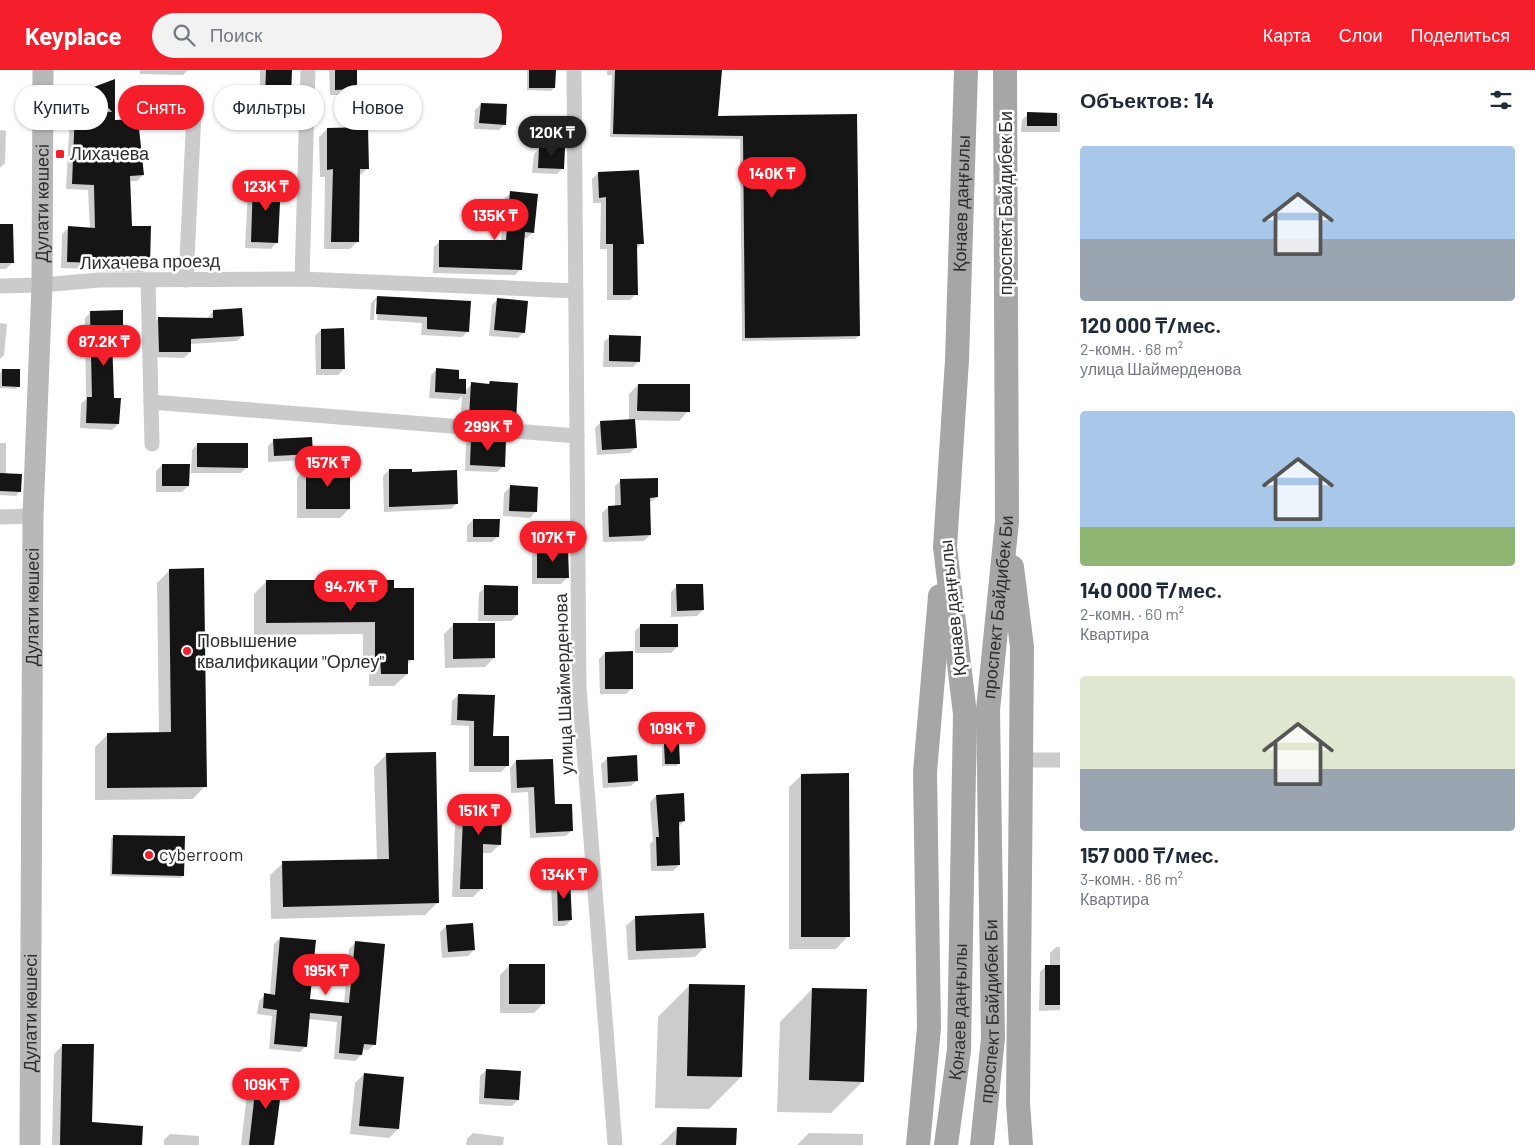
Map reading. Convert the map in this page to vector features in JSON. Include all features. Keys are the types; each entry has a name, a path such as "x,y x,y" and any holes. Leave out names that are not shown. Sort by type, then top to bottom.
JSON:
{"main road":[{"name":"Дулати көшесі","path":"30,1145 33,516 42,285 43,70"},
{"name":"Қонаев даңғылы","path":"946,1145 959,1050 965,714 945,547 956,360 966,70"},
{"name":"проспект Байдибек Би","path":"982,1145 993,1038 988,710 1007,521 1005,70"},
{"path":"1007,521 1022,647 1018,1103 1020,1145"},
{"path":"918,1145 929,1028 925,772 945,547"}],"street":[{"path":"302,279 308,70"},
{"name":"улица Шаймерденова","path":"574,70 579,687 615,1145"},
{"path":"186,280 193,130"},
{"name":"Лихачева проезд","path":"0,286 42,285 99,280 302,279 576,291"},
{"path":"148,280 152,444"},
{"path":"151,402 577,436"},
{"path":"0,517 33,516"},
{"path":"1022,760 1060,760"}],"building":[{"path":"266,70 292,70 291,85 265,85"},
{"path":"335,70 357,70 357,85 335,85"},
{"path":"529,70 556,70 555,88 529,88"},
{"path":"615,70 722,70 718,116 857,114 860,336 745,338 743,136 613,134"},
{"path":"115,79 115,120 118,120 118,130 139,130 144,175 130,176 132,226 151,226 150,266 101,266 101,263 67,262 68,226 95,228 94,185 72,184 74,130 108,130 108,112 112,112 108,107 108,85 99,85"},
{"path":"481,103 507,104 506,125 479,123"},
{"path":"1027,112 1057,113 1057,126 1027,126"},
{"path":"327,128 334,128 334,130 368,130 369,169 360,169 359,242 331,242 333,169 327,170"},
{"path":"539,147 565,148 564,169 538,168"},
{"path":"639,170 644,244 637,244 638,295 613,295 613,244 606,244 606,197 599,198 598,172"},
{"path":"253,181 281,182 278,243 251,242"},
{"path":"510,191 538,194 534,233 525,232 522,270 439,267 439,240 506,240"},
{"path":"0,224 13,224 14,263 0,263"},
{"path":"377,296 471,301 469,332 427,329 427,317 376,314"},
{"path":"497,298 528,301 525,333 494,330"},
{"path":"242,308 244,336 191,339 191,352 159,352 158,317 213,318 213,310"},
{"path":"123,310 123,336 112,336 114,398 121,398 119,424 86,423 87,397 92,397 90,311"},
{"path":"344,328 345,369 321,369 321,329"},
{"path":"609,335 641,336 640,362 609,361"},
{"path":"436,368 459,370 459,379 466,379 466,394 435,392"},
{"path":"2,369 20,369 20,387 2,386"},
{"path":"490,381 518,383 516,422 469,418 471,382 489,384"},
{"path":"638,384 690,384 690,412 637,411"},
{"path":"635,419 637,448 602,450 600,421"},
{"path":"312,437 313,454 274,456 273,439"},
{"path":"471,437 506,440 505,467 470,465"},
{"path":"197,443 248,443 248,468 197,467"},
{"path":"162,464 190,464 189,486 162,486"},
{"path":"306,467 350,467 350,509 306,509"},
{"path":"389,469 412,469 412,472 457,470 458,504 389,507"},
{"path":"0,473 22,474 21,492 0,491"},
{"path":"658,478 658,497 650,498 651,535 609,537 608,506 621,505 620,479"},
{"path":"510,485 538,487 537,512 509,511"},
{"path":"473,519 500,519 499,537 473,537"},
{"path":"537,548 568,548 569,578 537,578"},
{"name":"Повышение квалификации \"Орлеу\"","path":"204,568 207,787 107,788 107,733 171,732 169,569"},
{"path":"266,580 394,580 394,588 414,588 414,660 408,660 408,674 381,674 380,657 375,657 375,622 266,623"},
{"path":"676,584 703,584 704,610 677,611"},
{"path":"484,585 518,586 518,615 484,615"},
{"path":"453,623 495,623 495,658 453,659"},
{"path":"640,624 678,624 678,647 640,647"},
{"path":"633,651 633,689 605,689 605,652"},
{"path":"458,694 495,695 493,736 509,736 509,766 474,766 474,721 457,720"},
{"path":"679,743 680,764 665,764 664,744"},
{"path":"436,752 439,903 283,907 282,861 389,859 386,753"},
{"path":"637,755 638,781 608,783 607,757"},
{"path":"553,759 555,804 572,804 573,831 536,833 534,787 517,788 516,760"},
{"path":"849,773 850,937 801,937 801,774"},
{"path":"684,793 685,821 679,822 680,865 657,866 656,837 659,837 656,795"},
{"path":"464,794 503,796 501,845 483,844 483,889 460,889"},
{"name":"cyberroom","path":"113,835 185,836 184,876 112,874"},
{"path":"570,878 572,920 558,921 557,879"},
{"path":"704,913 706,948 636,951 635,916"},
{"path":"473,923 475,950 448,952 446,925"},
{"path":"280,937 316,940 310,999 349,1003 355,941 385,944 376,1045 364,1044 362,1055 339,1053 342,1016 310,1013 307,1047 274,1044 277,1010 263,1008 264,993 275,995"},
{"path":"509,964 545,964 545,1004 509,1004"},
{"path":"1045,965 1060,965 1060,1005 1045,1005"},
{"path":"689,984 745,985 742,1077 687,1076"},
{"path":"812,988 867,989 864,1082 809,1080"},
{"path":"62,1044 94,1044 92,1122 143,1126 142,1145 60,1145"},
{"path":"486,1069 521,1071 519,1100 484,1098"},
{"path":"364,1073 404,1077 399,1129 359,1126"},
{"path":"257,1074 283,1077 274,1145 249,1145"},
{"path":"677,1127 737,1128 736,1145 676,1145"}],"place":[{"name":"Лихачева","path":"60,154"},
{"name":"Повышение квалификации \"Орлеу\"","path":"187,651"},
{"name":"cyberroom","path":"149,855"}]}
